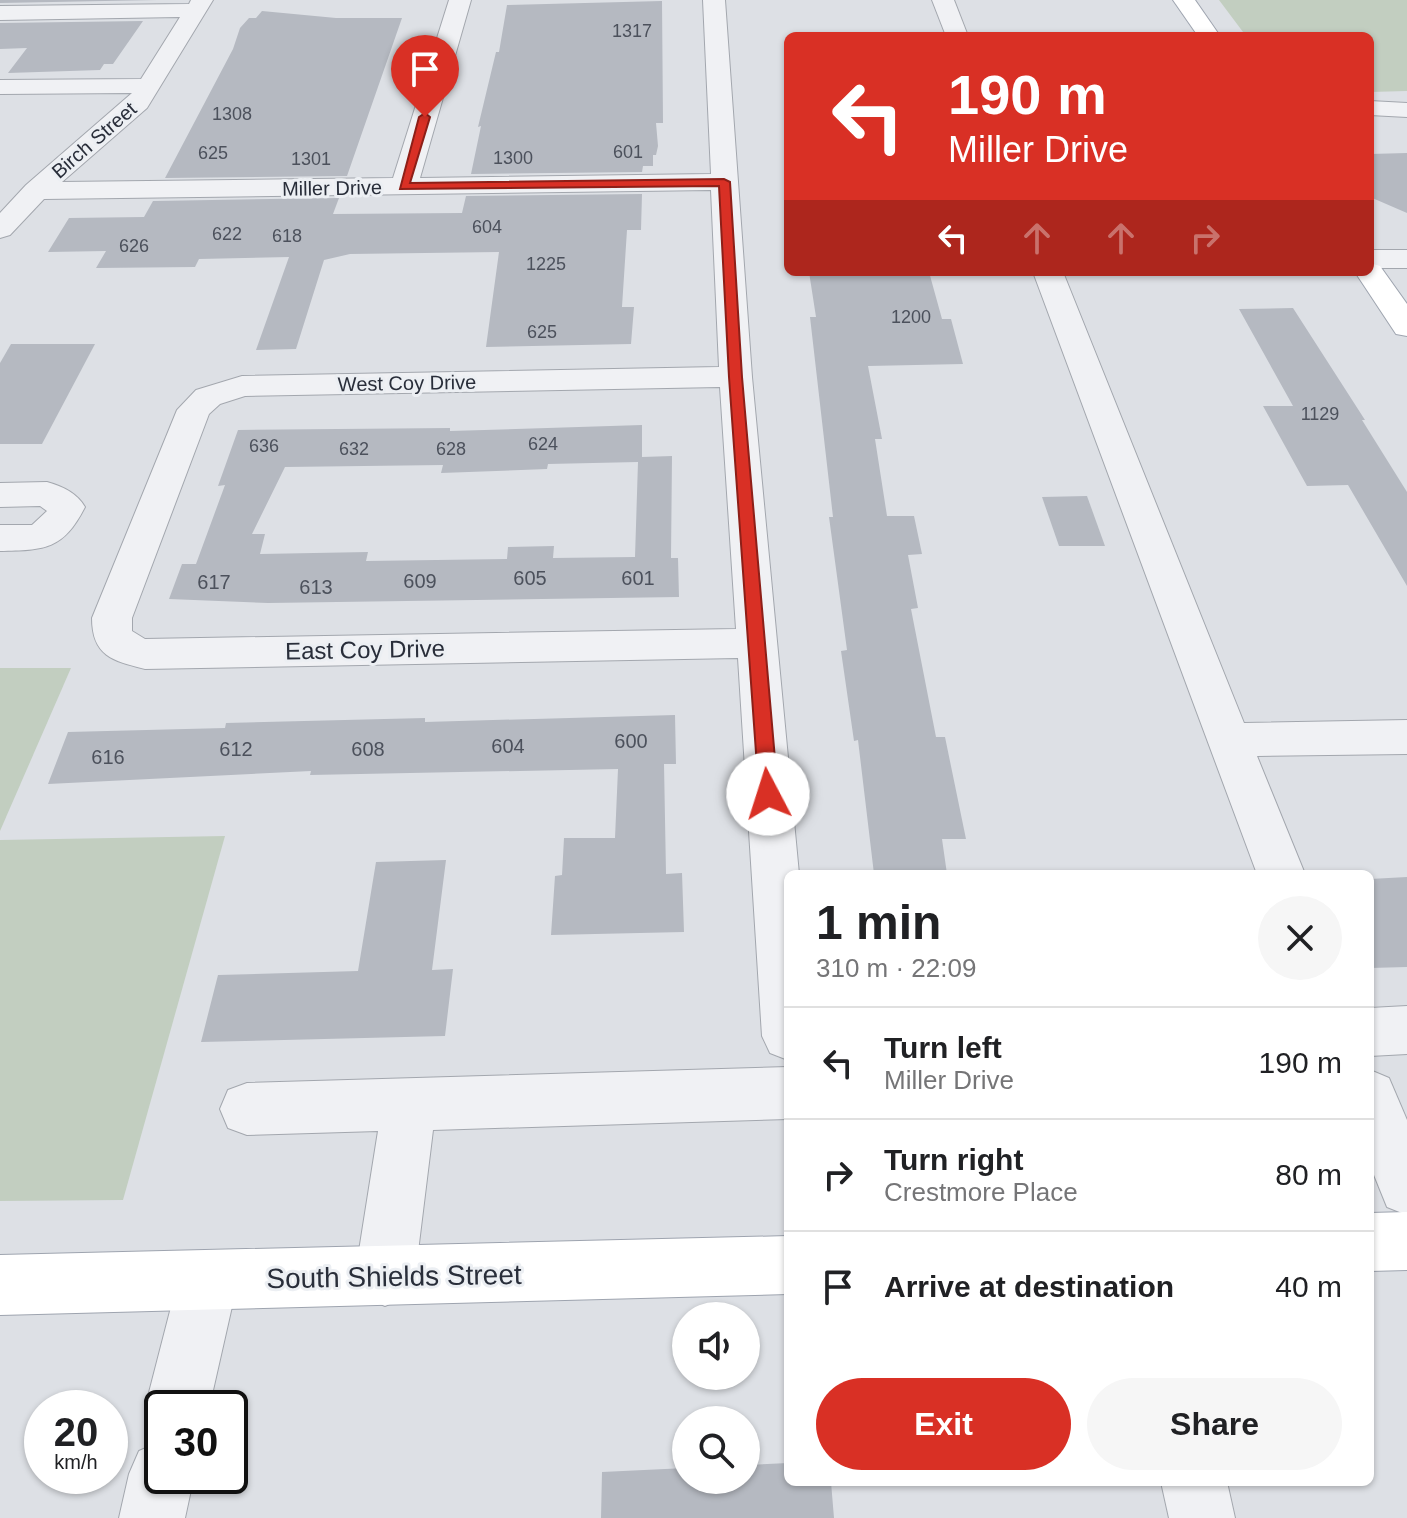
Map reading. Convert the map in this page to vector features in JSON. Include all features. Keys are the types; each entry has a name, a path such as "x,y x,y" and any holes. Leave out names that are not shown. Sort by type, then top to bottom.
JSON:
{"main road":[{"path":"1184,0 1206,32"},
{"path":"1382,276 1407,327"},
{"path":"1374,1242 1407,1241"},
{"name":"South Shields Street","path":"0,1285 784,1265"}],"street":[{"path":"404,187 460,0"},
{"path":"714,0 736,377 784,987"},
{"path":"943,0 955,32"},
{"path":"0,13 194,13"},
{"path":"0,33 194,13"},
{"name":"Birch Street","path":"0,229 36,191 138,103 194,13"},
{"path":"0,87 150,86"},
{"name":"Miller Drive","path":"36,191 724,182"},
{"path":"1382,276 1407,259"},
{"path":"1050,276 1279,870"},
{"name":"West Coy Drive","path":"155,512 194,410 208,397 230,388 736,377"},
{"path":"0,495 47,494 67,507 57,529 42,537 0,538"},
{"name":"East Coy Drive","path":"155,512 112,618 112,637 119,645 137,652 756,643"},
{"path":"1229,740 1407,737"},
{"path":"1374,1032 1407,1030"},
{"path":"247,1109 784,1093"},
{"path":"385,1276 409,1104"},
{"path":"1374,1106 1407,1187"},
{"path":"181,1390 208,1280"},
{"path":"1195,1486 1202,1518"},
{"path":"152,1518 157,1494"}],"green space":[{"path":"1219,0 1407,0 1407,91 1374,92 1374,32 1243,32"},
{"path":"0,668 71,668 0,831"},
{"path":"225,836 123,1200 0,1201 0,840"}],"building":[{"path":"0,0 157,0 0,3"},
{"path":"662,1 663,123 656,123 658,146 656,155 653,155 653,166 643,166 642,172 471,174 481,126 478,127 496,52 499,52 507,5"},
{"path":"262,11 336,18 402,18 347,176 165,178 233,49 240,28 249,18 256,18"},
{"path":"143,21 113,64 104,64 100,70 8,73 27,48 0,49 0,23"},
{"path":"1407,153 1407,213 1374,199 1374,154"},
{"path":"642,194 641,230 627,230 622,307 634,307 631,344 486,347 499,252 350,254 324,260 296,349 256,350 289,257 199,259 195,267 96,268 106,251 48,252 69,218 144,217 153,201 339,198 333,214 462,213 466,196"},
{"path":"810,276 930,276 942,319 951,319 963,364 868,366 882,439 875,439 887,516 914,516 922,554 908,555 918,608 911,609 936,737 945,737 966,839 942,839 946,870 874,870 858,740 854,741 841,651 847,650 829,517 833,517 810,317 816,317"},
{"path":"1293,308 1407,492 1407,586 1348,485 1307,486 1263,406 1293,406 1239,309"},
{"path":"11,344 95,344 42,444 0,444 0,363"},
{"path":"642,425 642,457 672,456 671,558 678,558 679,597 268,603 169,599 182,564 196,564 225,485 218,486 238,430 450,428 450,431","holes":["638,462 635,557 553,558 554,546 508,547 507,559 366,561 368,552 260,554 265,534 252,534 285,467 443,465 441,473 547,469 548,464"]},
{"path":"1087,496 1105,546 1059,546 1042,497"},
{"path":"675,715 676,764 664,764 666,874 682,873 684,932 551,935 555,876 562,875 564,838 615,838 618,769 310,775 311,771 48,784 68,732 225,728 226,723 425,718 425,722"},
{"path":"446,860 432,970 453,969 445,1036 201,1042 218,975 358,971 376,862"},
{"path":"1407,877 1407,967 1374,968 1374,879"},
{"path":"784,1463 784,1486 831,1486 834,1518 601,1518 602,1472 672,1469 672,1494 760,1494 760,1464"}],"route":[{"path":"425,117 404,187 724,182 768,794"}]}
